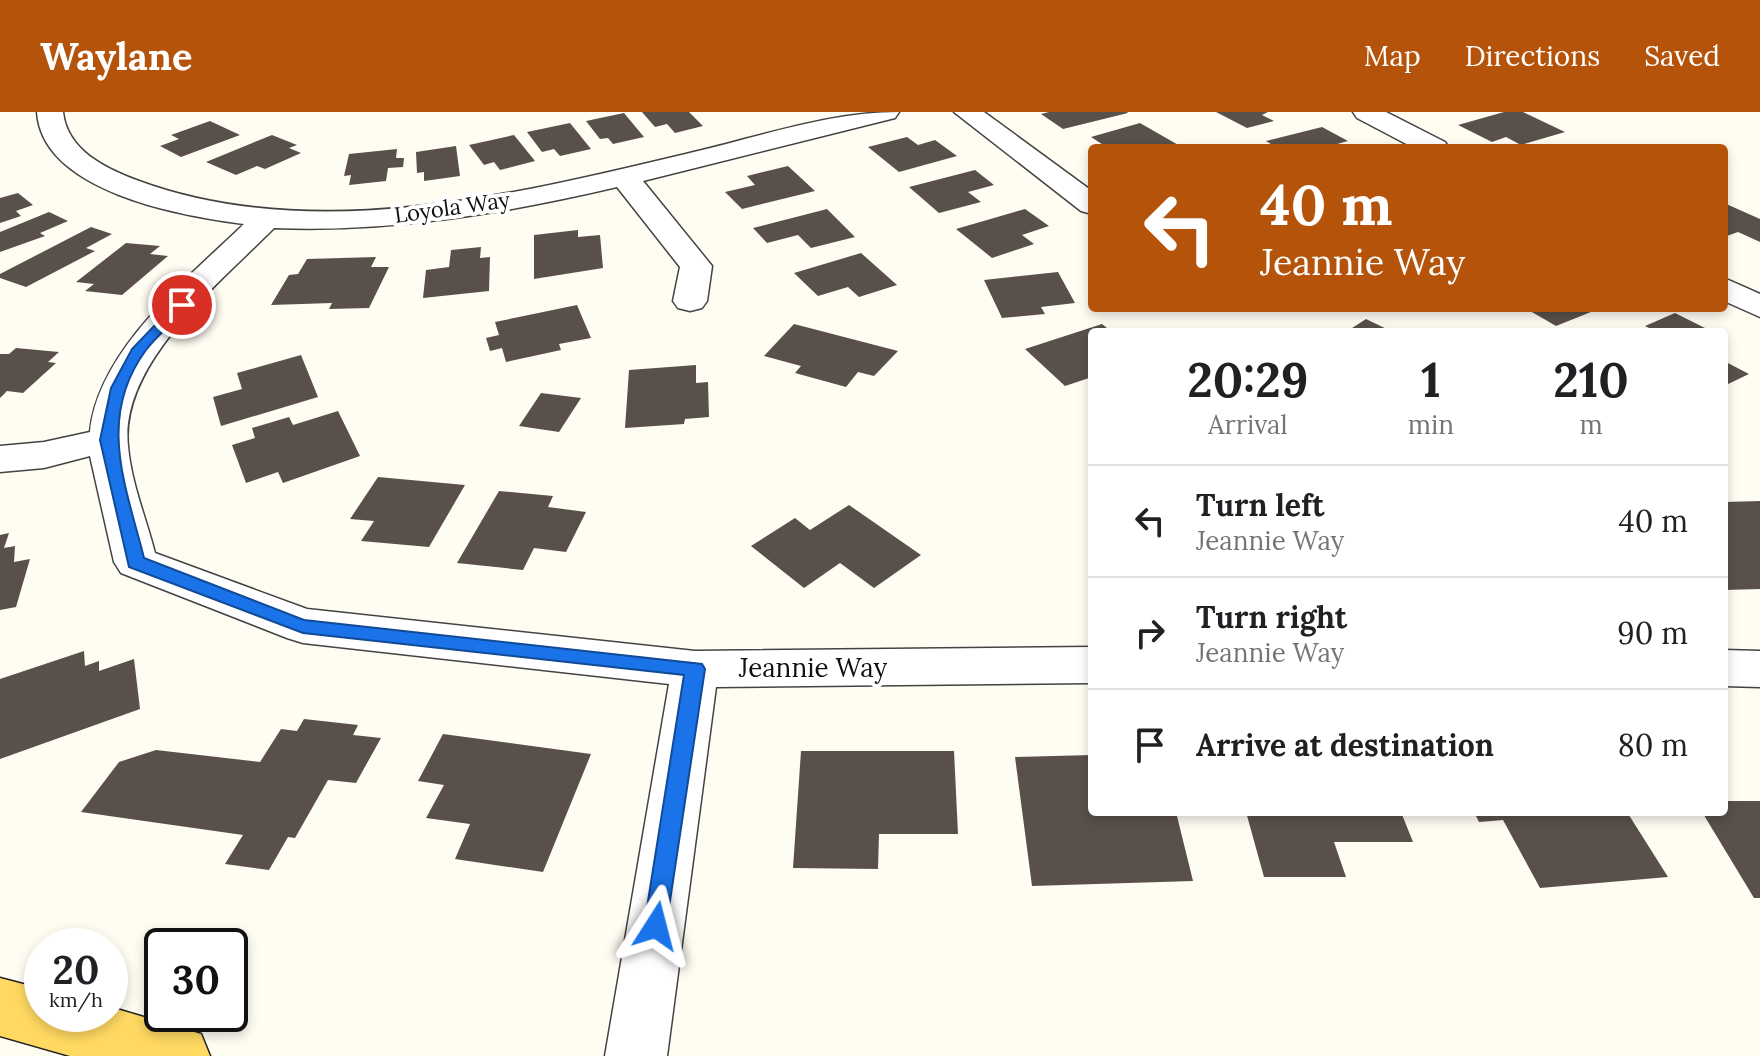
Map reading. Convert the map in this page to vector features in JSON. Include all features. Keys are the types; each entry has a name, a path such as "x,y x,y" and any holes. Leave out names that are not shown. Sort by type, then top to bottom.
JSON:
{"main road":[{"path":"0,1007 179,1056"}],"street":[{"name":"Loyola Way","path":"58,115 66,150 91,171 128,191 182,206 266,219 370,218 451,209 623,175 886,112"},
{"path":"967,112 1088,202"},
{"path":"1366,112 1427,144"},
{"path":"623,175 696,266 690,301"},
{"name":"Jeannie Way","path":"266,219 139,349 118,388 108,440 136,562 303,626 695,669 1088,665"},
{"path":"1728,290 1760,307"},
{"path":"0,459 44,455 108,440"},
{"path":"1728,668 1760,669"},
{"path":"636,1056 695,669"}],"building":[{"path":"642,112 689,112 703,126 675,133 667,124 655,127"},
{"path":"1216,112 1268,112 1262,115 1274,121 1247,128"},
{"path":"1504,112 1523,112 1565,132 1519,144 1506,137 1492,142 1458,125"},
{"path":"624,113 644,137 613,144 608,138 600,139 586,121"},
{"path":"1128,113 1063,129 1041,114"},
{"path":"210,121 240,135 181,157 160,146 179,139 171,135"},
{"path":"570,123 591,149 560,156 554,149 542,152 527,132"},
{"path":"1140,123 1177,144 1102,144 1091,137"},
{"path":"1322,127 1348,141 1337,144 1271,144 1266,141"},
{"path":"272,135 297,145 289,148 301,153 265,169 257,166 236,175 206,162"},
{"path":"514,135 535,161 500,170 494,162 484,165 469,145"},
{"path":"907,137 918,145 935,140 957,156 899,172 868,147"},
{"path":"456,146 460,176 424,181 424,172 417,173 416,152"},
{"path":"397,149 396,158 404,158 403,167 388,168 386,181 349,185 351,175 344,176 349,154"},
{"path":"788,166 815,191 742,209 725,192 755,185 747,176"},
{"path":"975,170 994,185 968,192 981,202 939,213 909,187"},
{"path":"18,193 33,205 16,211 21,216 0,223 0,198"},
{"path":"1728,205 1760,219 1760,242 1738,232 1728,236"},
{"path":"827,209 855,237 811,248 798,235 767,243 753,228"},
{"path":"1025,209 1049,226 1022,235 1034,244 992,258 956,229"},
{"path":"49,212 68,221 40,233 45,236 0,252 0,232"},
{"path":"91,227 112,234 86,248 95,251 26,287 0,278 0,274"},
{"path":"578,230 578,237 600,235 603,268 534,279 534,235"},
{"path":"126,243 160,246 150,254 168,256 122,295 85,291 94,284 76,282"},
{"path":"481,247 480,258 490,257 489,291 423,298 426,270 449,267 451,250"},
{"path":"861,253 897,285 859,297 848,287 818,296 794,273"},
{"path":"376,257 371,267 389,267 369,308 329,309 332,303 271,305 289,275 298,274 307,259"},
{"path":"1058,272 1075,303 1041,307 1045,314 1002,318 984,280"},
{"path":"577,305 591,338 559,344 561,350 506,362 502,348 490,351 486,338 499,335 495,322"},
{"path":"1532,312 1591,312 1556,326"},
{"path":"1675,313 1705,328 1649,328 1645,326"},
{"path":"1366,319 1385,328 1352,328"},
{"path":"794,324 898,351 874,376 858,372 846,387 795,373 801,366 764,356"},
{"path":"1088,329 1088,378 1065,386 1025,349"},
{"path":"16,348 59,352 48,362 56,363 23,393 7,391 0,398 0,354 9,354"},
{"path":"301,355 318,397 221,426 213,397 242,389 237,373"},
{"path":"1728,363 1749,374 1728,384"},
{"path":"696,365 696,383 708,382 709,417 685,419 684,424 625,428 629,370"},
{"path":"541,393 581,398 559,432 519,426"},
{"path":"338,411 360,456 283,483 278,472 246,483 232,445 255,438 252,428 289,417 293,425"},
{"path":"378,477 465,485 429,547 361,541 374,521 350,519"},
{"path":"499,491 553,496 548,507 586,512 566,552 534,548 523,570 457,563"},
{"path":"1760,501 1760,589 1728,590 1728,502"},
{"path":"849,505 921,555 874,588 840,563 804,588 751,546 795,518 810,530"},
{"path":"9,533 4,548 15,546 14,562 30,559 16,607 0,610 0,535"},
{"path":"84,651 85,666 99,661 99,671 134,659 140,709 0,759 0,679"},
{"path":"304,719 358,725 353,735 381,738 356,783 328,780 295,838 288,837 269,870 225,864 243,835 81,812 119,762 156,750 260,762 281,729 297,731"},
{"path":"443,734 591,754 543,872 455,859 470,824 426,818 444,785 418,781"},
{"path":"801,751 954,751 958,834 879,834 878,869 793,868"},
{"path":"1088,755 1088,816 1177,816 1193,881 1032,886 1015,757"},
{"path":"1728,801 1760,801 1760,898 1754,898 1704,816 1728,816"},
{"path":"1247,816 1403,816 1413,842 1334,842 1346,877 1264,877"},
{"path":"1476,816 1630,816 1668,877 1540,888 1503,820 1479,822"}],"route":[{"path":"182,305 139,349 118,388 108,440 136,562 303,626 695,669 656,926"}]}
